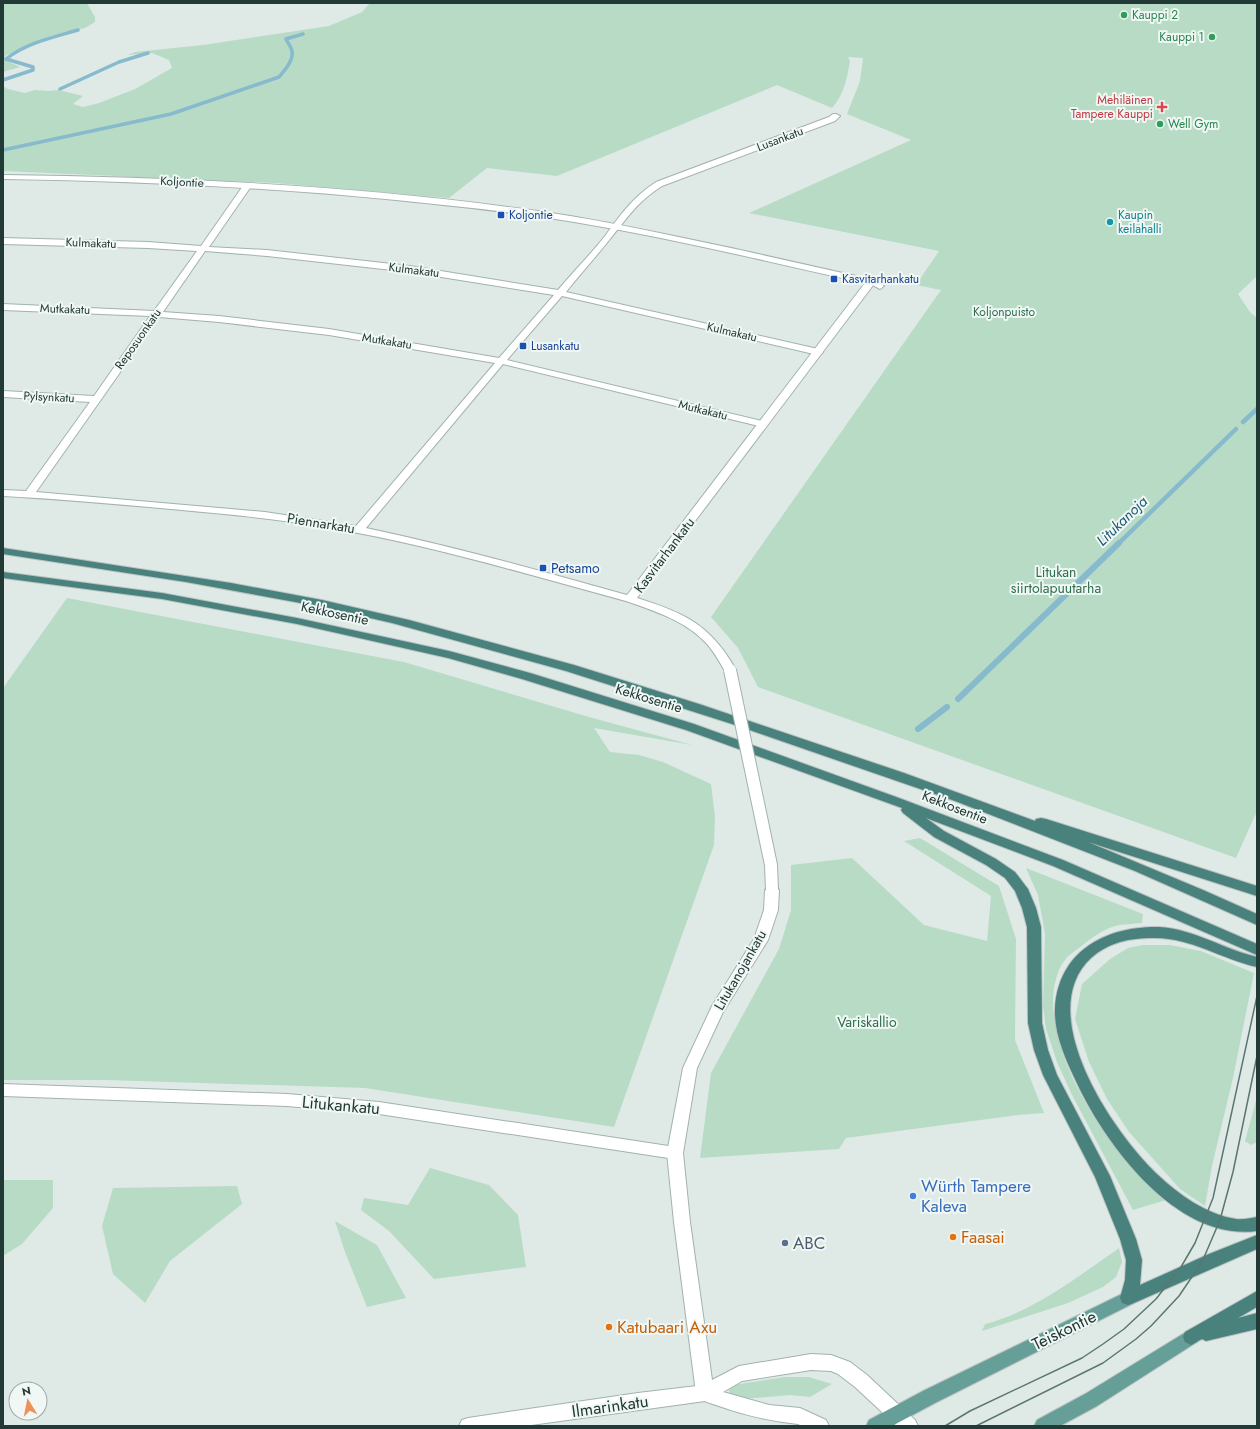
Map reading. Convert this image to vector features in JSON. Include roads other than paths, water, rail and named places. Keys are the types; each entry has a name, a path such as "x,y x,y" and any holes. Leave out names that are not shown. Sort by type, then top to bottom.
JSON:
{"highway":[{"name":"Kekkosentie","path":"3,551 241,588 368,613 493,645 637,688 841,756 943,792 1092,849 1257,920"},
{"name":"Kekkosentie","path":"3,575 162,596 297,621 449,655 526,676 690,727 895,801 1058,863 1257,950"},
{"path":"943,792 1104,841 1257,891"},
{"path":"895,801 939,834 991,862 1010,875 1021,889 1030,908 1034,927 1035,947 1035,1024 1041,1050 1050,1075 1102,1176 1128,1239 1134,1260 1133,1280 1128,1298"},
{"path":"1257,962 1180,935 1158,932 1124,935 1097,947 1082,959 1071,974 1064,988 1062,1003 1063,1024 1070,1051 1078,1071 1096,1106 1118,1140 1136,1162 1173,1196 1203,1214 1219,1222 1235,1226 1257,1224"},
{"name":"Teiskontie","path":"1128,1298 1257,1242"},
{"path":"1191,1337 1257,1298"},
{"path":"1191,1337 1257,1321"}],"main road":[{"name":"Teiskontie","path":"875,1426 1128,1298"},
{"path":"1043,1426 1091,1400 1191,1337"}],"street":[{"name":"Lusankatu","path":"359,529 501,361 560,294 643,194 659,184 832,119 836,116"},
{"name":"Koljontie","path":"3,178 138,180 248,185 449,202 615,226 876,284"},
{"name":"Reposuonkatu","path":"29,494 248,185"},
{"name":"Kulmakatu","path":"3,240 150,245 267,253 410,269 560,294 818,352"},
{"name":"Kasvitarhankatu","path":"630,599 818,352 876,284"},
{"name":"Mutkakatu","path":"3,308 156,314 219,319 329,332 501,361 763,424"},
{"name":"Pylsynkatu","path":"3,394 95,400"},
{"name":"Piennarkatu","path":"3,494 29,494 276,516 359,529 467,554 630,599"},
{"name":"Litukanojankatu","path":"630,599 660,608 686,620 714,644 723,656 730,670 771,865 771,910 761,940 717,1010 690,1068 675,1152 682,1222 705,1393"},
{"name":"Litukankatu","path":"3,1090 288,1100 379,1108 675,1152"},
{"name":"Ilmarinkatu","path":"468,1426 638,1401 705,1393 739,1374 811,1362 831,1363 844,1368 910,1426"},
{"name":"Ilmarinkatu","path":"705,1393 733,1404 769,1413 800,1416 820,1426"}],"waterway":[{"path":"3,80 33,70 33,67 6,59 14,53 40,41 78,30"},
{"path":"3,150 171,114 279,77 289,64 292,56 291,48 286,39 303,34"},
{"path":"60,89 119,62 148,53"},
{"name":"Litukanoja","path":"1243,422 1257,409"},
{"name":"Litukanoja","path":"1118,544 1236,429"},
{"name":"Litukanoja","path":"958,699 1119,543"},
{"path":"918,729 947,707"}],"tram line":[{"path":"945,1426 970,1411 1082,1358 1103,1344 1124,1329 1156,1299 1181,1267 1195,1243 1213,1198 1257,996"},
{"path":"976,1426 1103,1363 1151,1326 1179,1296 1202,1262 1220,1220 1233,1172 1257,1056"}],"place":[{"name":"Kauppi 2","path":"1124,15"},
{"name":"Kauppi 1","path":"1212,37"},
{"name":"Mehiläinen Tampere Kauppi","path":"1162,107"},
{"name":"Well Gym","path":"1160,124"},
{"name":"Koljontie","path":"501,215"},
{"name":"Kaupin keilahalli","path":"1110,222"},
{"name":"Kasvitarhankatu","path":"834,279"},
{"name":"Lusankatu","path":"523,346"},
{"name":"Petsamo","path":"543,568"},
{"name":"Würth Tampere Kaleva","path":"913,1196"},
{"name":"Faasai","path":"953,1237"},
{"name":"ABC","path":"785,1243"},
{"name":"Katubaari Axu","path":"609,1327"}],"park label":[{"name":"Koljonpuisto","path":"1004,312"},
{"name":"Litukan siirtolapuutarha","path":"1056,580"},
{"name":"Variskallio","path":"867,1022"}]}
